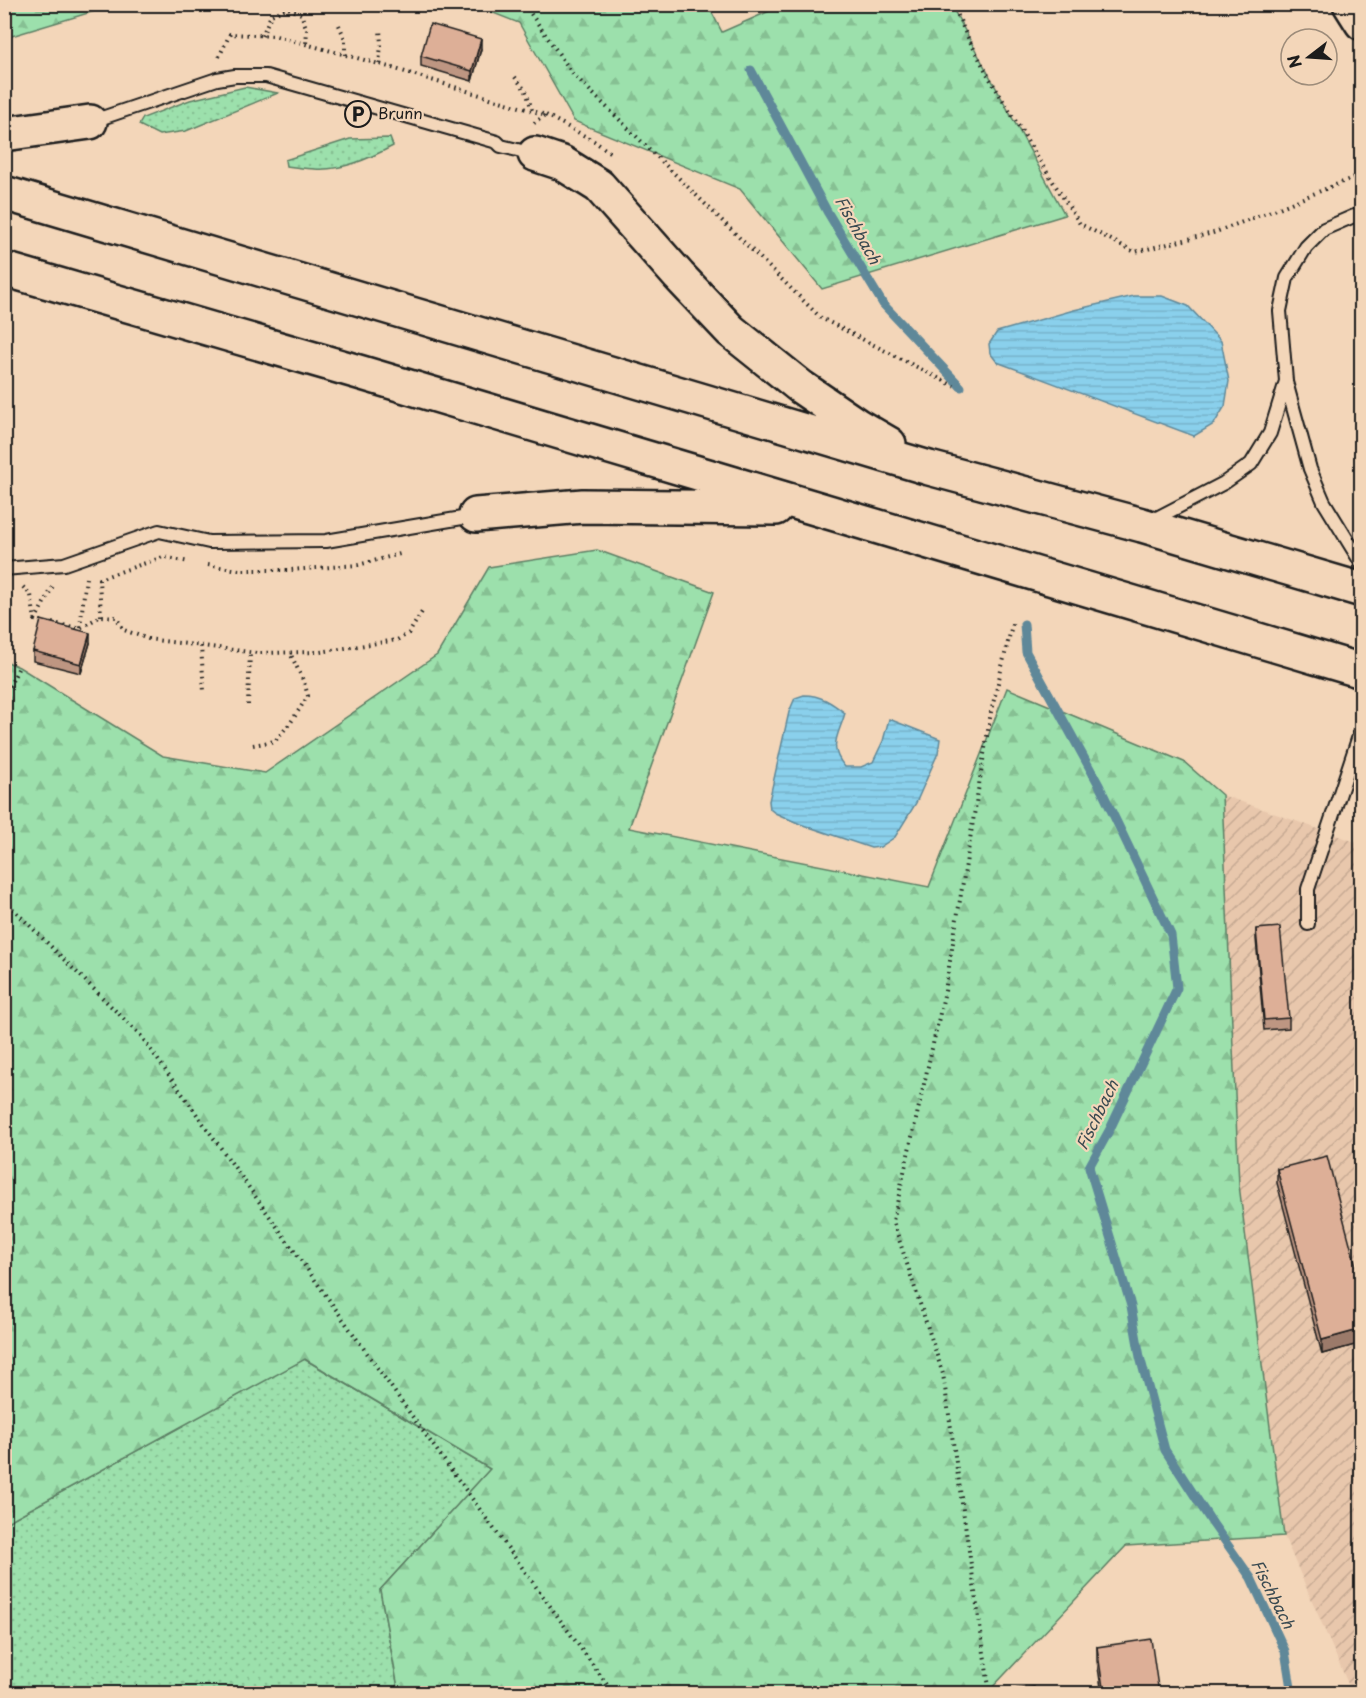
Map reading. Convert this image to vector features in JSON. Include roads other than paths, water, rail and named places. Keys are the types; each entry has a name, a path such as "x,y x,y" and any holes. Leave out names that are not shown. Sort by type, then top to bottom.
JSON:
{"main road":[{"path":"1350,4 1362,23"},
{"path":"4,134 90,122"},
{"path":"535,154 562,163 599,186 679,276 731,330 801,387 858,426 929,468"},
{"path":"4,193 929,468 1142,525 1362,590"},
{"path":"4,269 363,373 1362,671"},
{"path":"476,515 583,506 823,510"}],"lane":[{"path":"90,122 206,82 235,76 266,76 535,154"},
{"path":"1362,216 1354,216 1324,229 1306,247 1287,278 1280,311 1286,381 1310,469 1324,502 1362,564"},
{"path":"1142,525 1224,483 1251,464 1270,433 1286,381"},
{"path":"4,569 64,564 159,531 209,542 326,541 476,515"},
{"path":"1308,924 1308,889 1362,727"}],"water":[{"path":"1134,296 1162,296 1188,306 1221,341 1229,381 1225,406 1214,424 1194,436 997,362 990,353 989,344 997,332"},
{"path":"804,695 821,698 845,713 836,746 840,760 845,767 861,767 873,762 883,741 889,719 940,739 938,753 916,803 895,837 880,847 871,848 800,824 770,809 769,801 789,712 795,698"}],"waterway":[{"name":"Fischbach","path":"751,70 828,213 883,304 961,387"},
{"name":"Fischbach","path":"1024,624 1026,652 1099,785 1171,935 1177,988 1110,1129 1089,1167 1131,1306 1140,1357 1165,1450 1251,1578 1285,1651 1292,1694"}],"place":[{"name":"Brunn","path":"358,114"}]}
